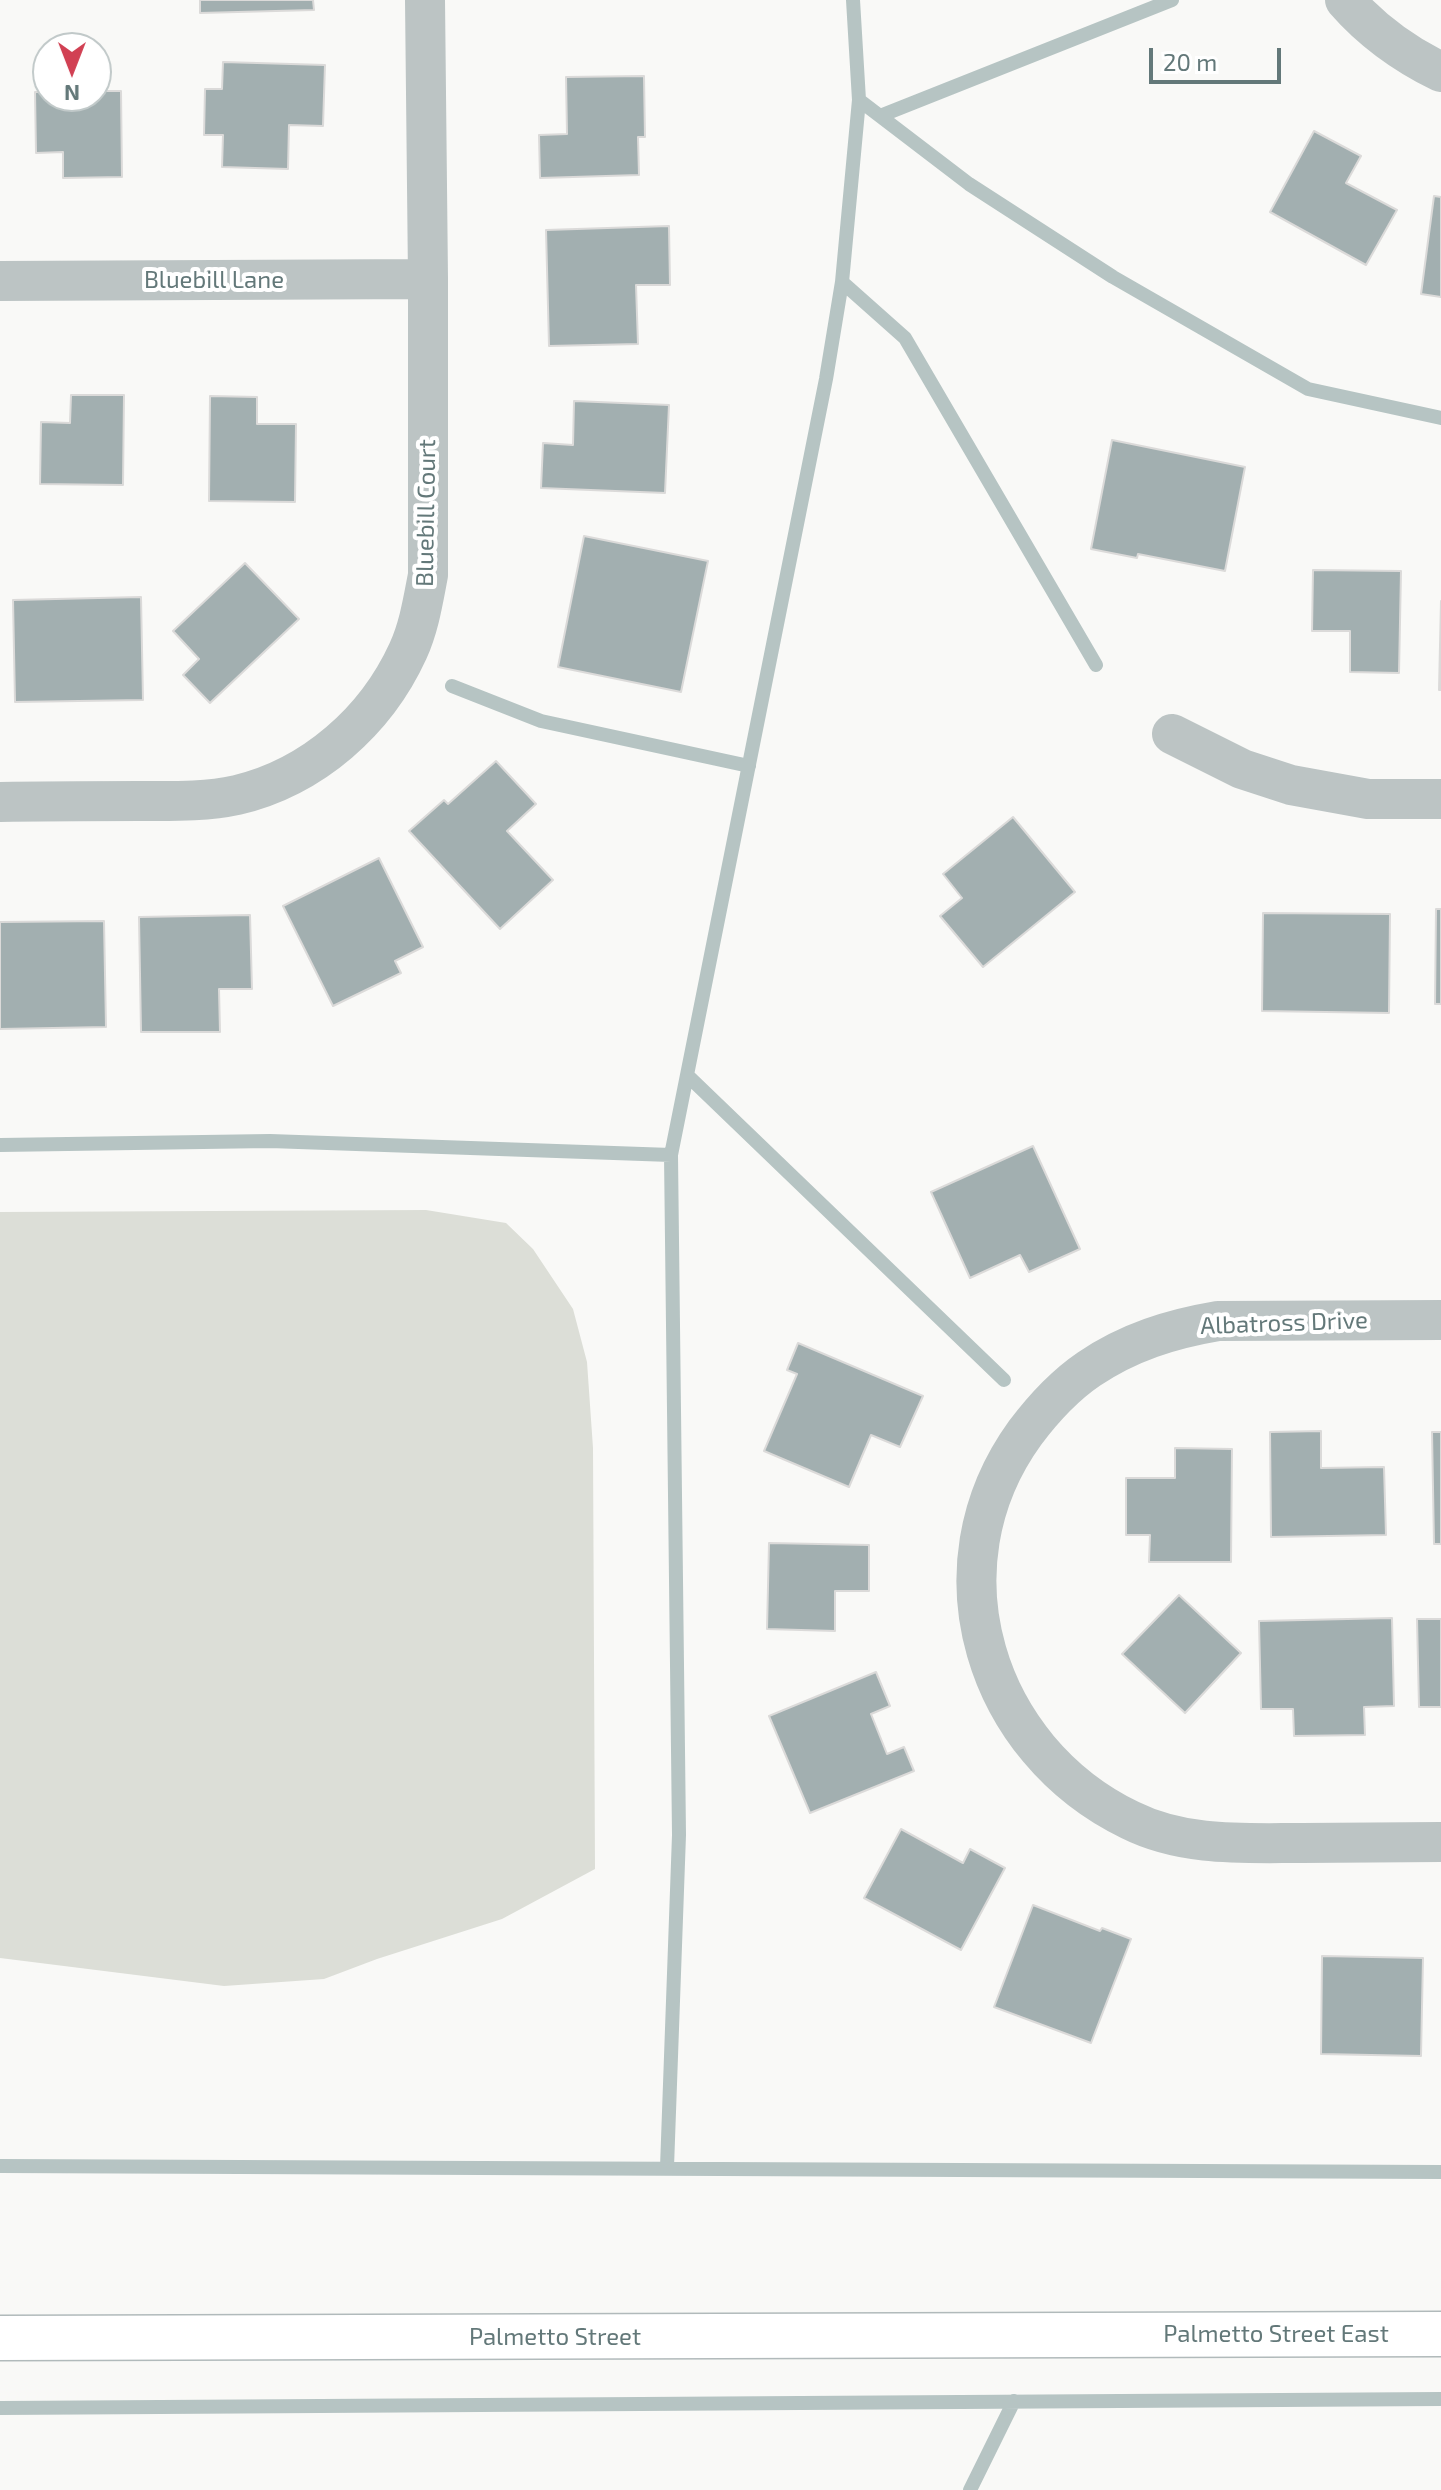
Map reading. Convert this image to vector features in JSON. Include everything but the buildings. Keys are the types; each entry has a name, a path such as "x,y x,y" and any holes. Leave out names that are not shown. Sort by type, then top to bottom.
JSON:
{"main road":[{"name":"Palmetto Street East","path":"1111,2335 1441,2334"},
{"name":"Palmetto Street","path":"0,2338 1111,2335"}],"street":[{"name":"Bluebill Court","path":"0,802 199,801 237,795 274,783 308,765 340,742 368,716 390,684 408,650 421,613 428,575 425,0"},
{"path":"1345,0 1376,32 1410,57 1441,72"},
{"name":"Bluebill Lane","path":"0,281 428,279"},
{"path":"1172,734 1242,769 1291,785 1368,799 1441,799"},
{"name":"Albatross Drive","path":"1441,1320 1218,1321 1149,1337 1117,1352 1087,1370 1060,1393 1015,1447 998,1479 986,1512 978,1546 976,1588 980,1627 992,1671 1010,1710 1033,1746 1062,1776 1096,1802 1133,1822 1173,1836 1215,1843 1441,1842"}],"shaded area":[{"path":"426,1210 506,1223 533,1249 573,1309 587,1362 593,1448 595,1869 502,1919 324,1979 224,1986 0,1958 0,1212"}],"waterway":[{"path":"667,2167 679,1835 671,1155 826,379 842,282 859,100 853,0"},
{"path":"880,116 1172,0"},
{"path":"859,100 969,184 1113,277 1308,389 1441,418"},
{"path":"842,282 905,338 1096,665"},
{"path":"452,686 541,721 749,766"},
{"path":"687,1075 1004,1380"},
{"path":"0,1145 270,1141 671,1155"},
{"path":"0,2166 1441,2172"},
{"path":"0,2408 1441,2399"},
{"path":"970,2490 1014,2401"}]}
